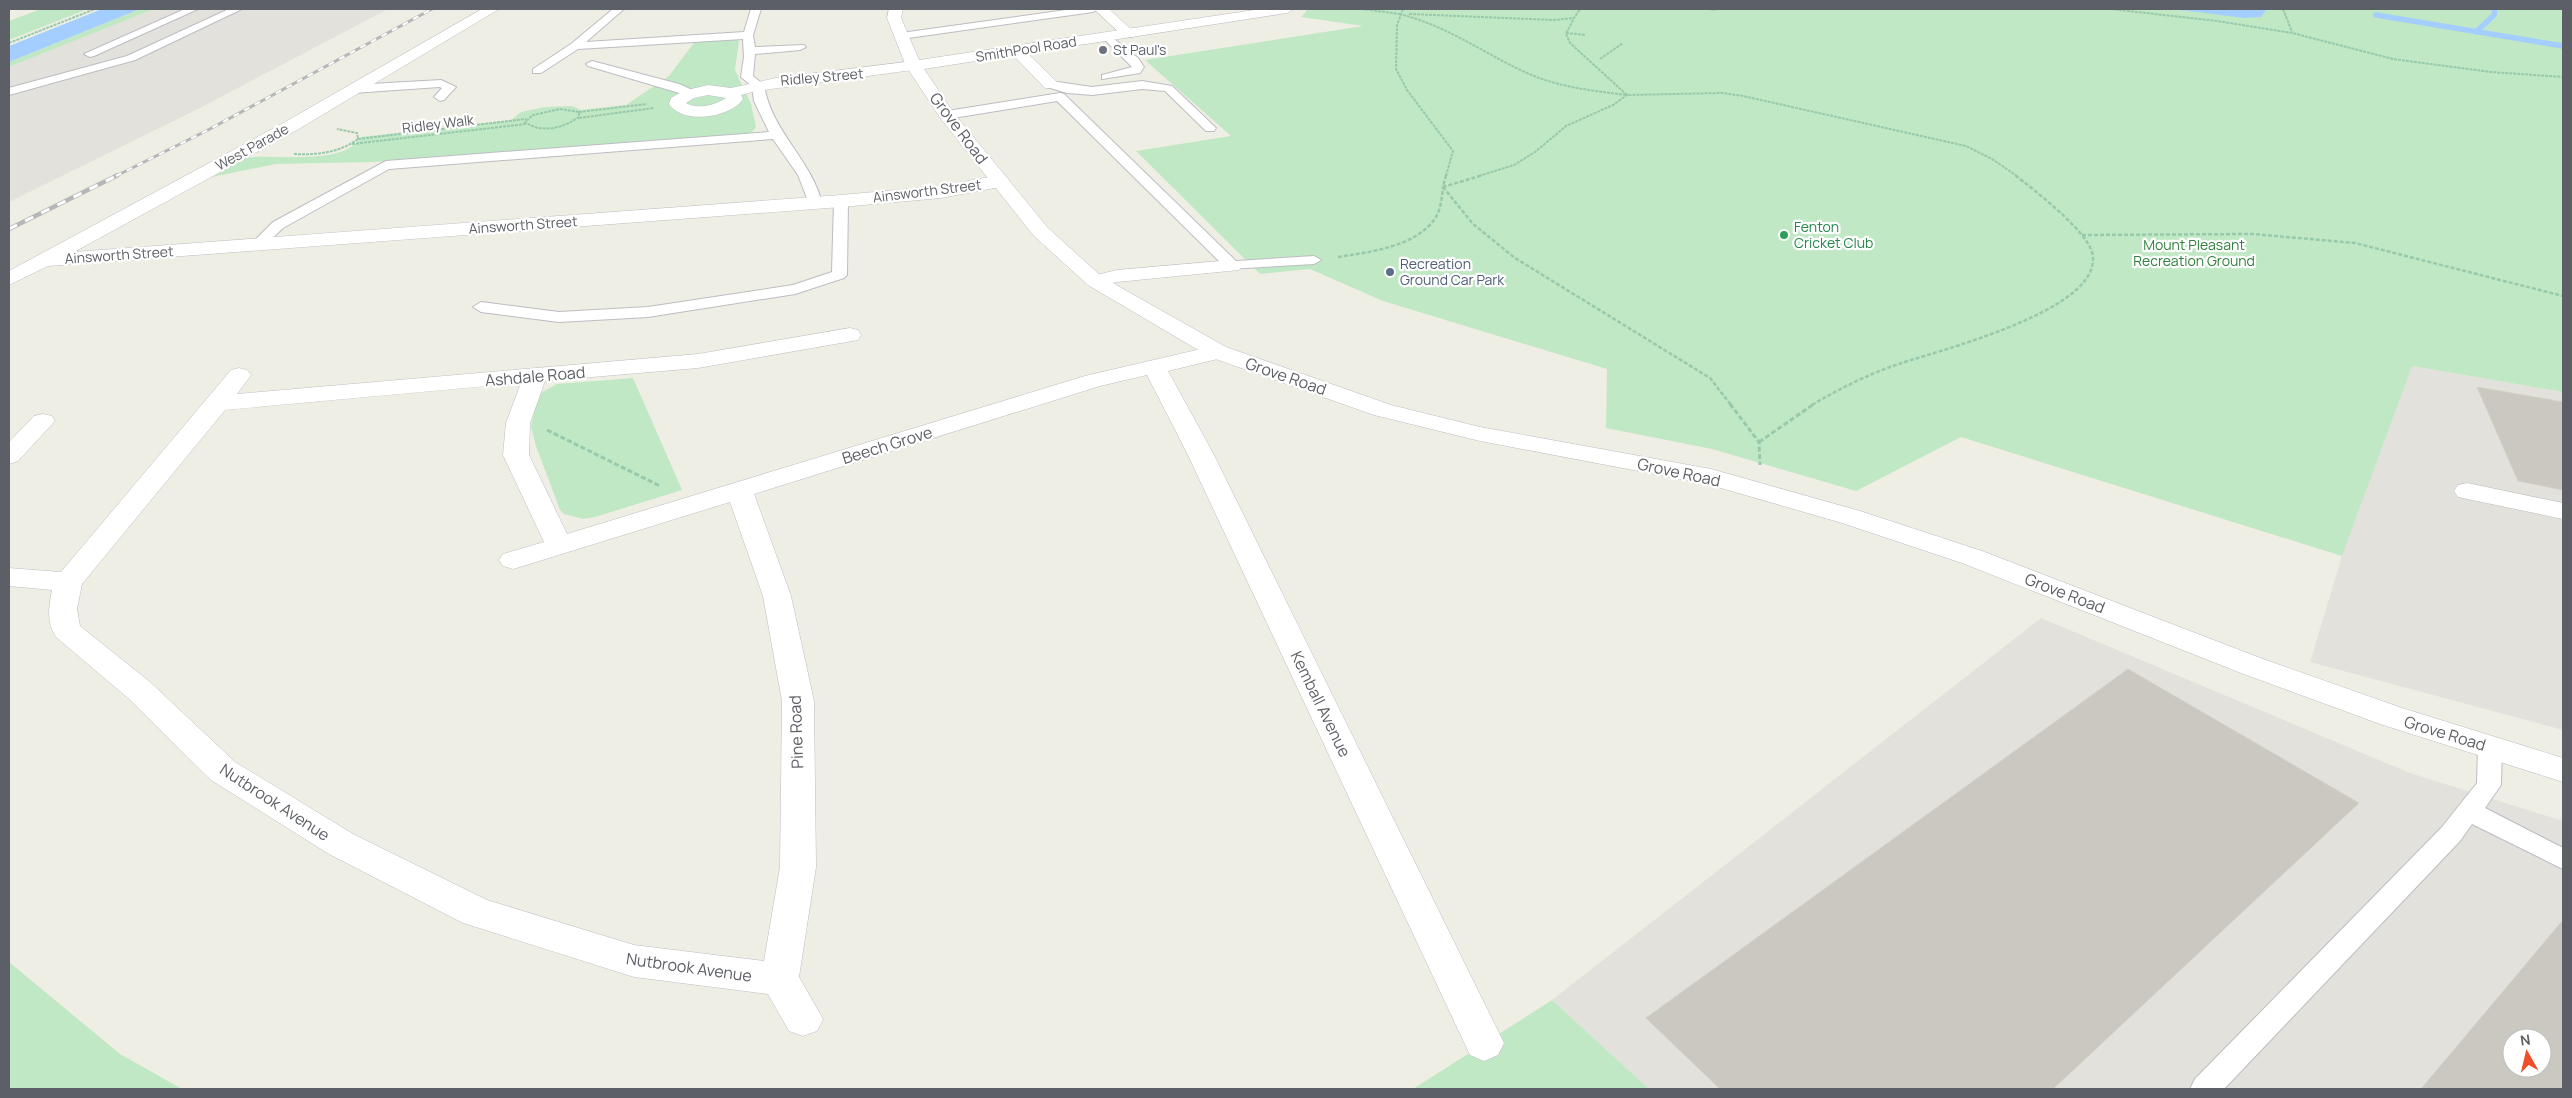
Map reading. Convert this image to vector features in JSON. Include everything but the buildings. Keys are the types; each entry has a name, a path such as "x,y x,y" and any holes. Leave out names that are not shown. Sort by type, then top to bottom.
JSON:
{"street":[{"name":"West Parade","path":"9,279 291,126 492,9"},
{"name":"Grove Road","path":"896,9 894,18 914,66 947,115 1040,231 1095,281 1218,352 1392,412 1480,434 1711,477 1851,517 1972,557 2252,666 2391,716 2563,770"},
{"path":"1102,9 1129,34"},
{"name":"SmithPool Road","path":"914,66 1287,9"},
{"path":"1016,51 1051,85"},
{"name":"Ridley Street","path":"677,103 693,93 708,90 731,93 758,84 879,72 914,66"},
{"path":"677,103 689,110 713,109 735,99 731,93"},
{"name":"Ainsworth Street","path":"45,260 841,201 941,192 1000,181"},
{"path":"1095,281 1117,276 1232,266"},
{"name":"Ashdale Road","path":"218,403 698,361 850,335"},
{"name":"Beech Grove","path":"512,560 740,492 1093,380 1154,368 1218,352"},
{"name":"Kemball Avenue","path":"1154,368 1200,453 1484,1044"},
{"name":"Nutbrook Avenue","path":"239,375 218,403 68,582 63,609 66,630 138,690 223,771 341,844 476,912 634,961 780,979"},
{"path":"535,376 518,423 516,455 559,545"},
{"path":"14,446 43,421"},
{"name":"Pine Road","path":"740,492 777,596 798,700 798,867 780,979"},
{"path":"2466,492 2563,512"},
{"path":"9,577 68,582"},
{"path":"780,979 803,1019"}],"lane":[{"path":"90,54 193,9"},
{"path":"9,92 131,58 237,9"},
{"path":"536,70 575,46 619,9"},
{"path":"756,9 748,35 750,51 747,78 758,84 758,97 776,135 814,191 815,203"},
{"path":"901,36 1093,9"},
{"path":"575,46 748,35"},
{"path":"1101,78 1136,71 1138,67 1134,60 1108,37"},
{"path":"750,51 800,46"},
{"path":"592,64 666,83 693,93"},
{"path":"352,89 441,83 450,87 440,97"},
{"path":"1051,85 1067,89 1092,90 1142,85 1168,88 1210,128"},
{"path":"947,115 1060,97 1232,266 1314,260"},
{"path":"258,244 278,225 386,165 776,135"},
{"path":"481,307 559,317 648,312 795,290 839,275 841,201"},
{"path":"2205,1089 2451,834 2489,784 2490,747"},
{"path":"2468,811 2563,859"}],"path":[{"path":"9,43 95,9"},
{"path":"1362,9 1399,14 1479,16 1535,20 1574,18"},
{"path":"1314,260 1362,254 1389,247 1417,234 1436,218 1453,151 1446,137 1407,88 1397,70 1394,58 1399,14 1403,9"},
{"path":"1580,9 1566,33 1570,43 1626,95"},
{"path":"1707,9 1716,10"},
{"path":"2111,9 2217,21 2292,33 2393,59 2491,72 2563,77"},
{"path":"2283,9 2292,33"},
{"path":"1399,14 1445,28 1526,72 1587,90 1626,95 1722,93 1743,96 1966,146 1987,154 2025,181 2088,242 2093,258 2091,271 2083,283 2069,295 2047,309 1989,336 1890,367 1837,391 1790,418 1759,442"},
{"path":"1566,33 1586,35"},
{"path":"1600,60 1623,43"},
{"path":"1443,187 1514,165 1535,152 1566,126 1613,105 1626,95"},
{"name":"Ridley Walk","path":"358,139 526,119 548,110 569,109 580,112 677,103"},
{"name":"Ridley Walk","path":"352,144 526,124 535,128 552,127 578,118 677,103"},
{"path":"578,118 580,112"},
{"path":"526,119 526,124"},
{"path":"1443,187 1474,224 1515,258 1710,378 1759,442 1760,468 1766,493"},
{"path":"2082,235 2242,232 2320,238 2355,243 2563,296"},
{"path":"518,423 531,424 581,443 606,459 696,504"}],"shaded area":[{"path":"154,9 388,9 200,108 9,202 9,67"},
{"path":"2411,366 2563,392 2563,730 2310,662 2342,556"},
{"path":"2041,618 2410,773 2563,821 2563,1089 1649,1089 1552,1000"}],"green space":[{"path":"41,9 88,9 9,40 9,21"},
{"path":"140,9 154,9 9,67 9,62"},
{"name":"Mount Pleasant Recreation Ground","path":"1308,9 2563,9 2563,392 2412,366 2342,556 1961,437 1856,491 1712,449 1606,428 1607,369 1383,301 1310,269 1260,274 1136,151 1231,136 1145,60 1363,26 1301,17"},
{"path":"734,38 739,41 735,70 751,104 756,127 752,132 742,135 373,162 276,164 202,179 238,159 324,156 352,146 361,137 511,120 521,112 545,107 572,106 581,110 626,105 669,76 696,40"},
{"path":"633,378 682,490 595,517 583,519 564,514 560,510 536,446 531,427 537,395 557,384"},
{"path":"9,962 120,1054 182,1089 9,1089"},
{"path":"1552,1000 1649,1089 1413,1089"}],"water":[{"path":"102,9 140,9 9,62 9,46"},
{"path":"2173,9 2267,9 2261,17 2244,18"}],"waterway":[{"path":"2476,32 2494,15 2495,9"},
{"path":"2376,15 2476,32"},
{"path":"2476,32 2563,46"}],"railway":[{"path":"118,175 208,130 432,9"},
{"path":"9,229 118,175"}],"place":[{"name":"St Paul's","path":"1103,50"},
{"name":"Fenton Cricket Club","path":"1784,235"},
{"name":"Recreation Ground Car Park","path":"1390,272"}]}
